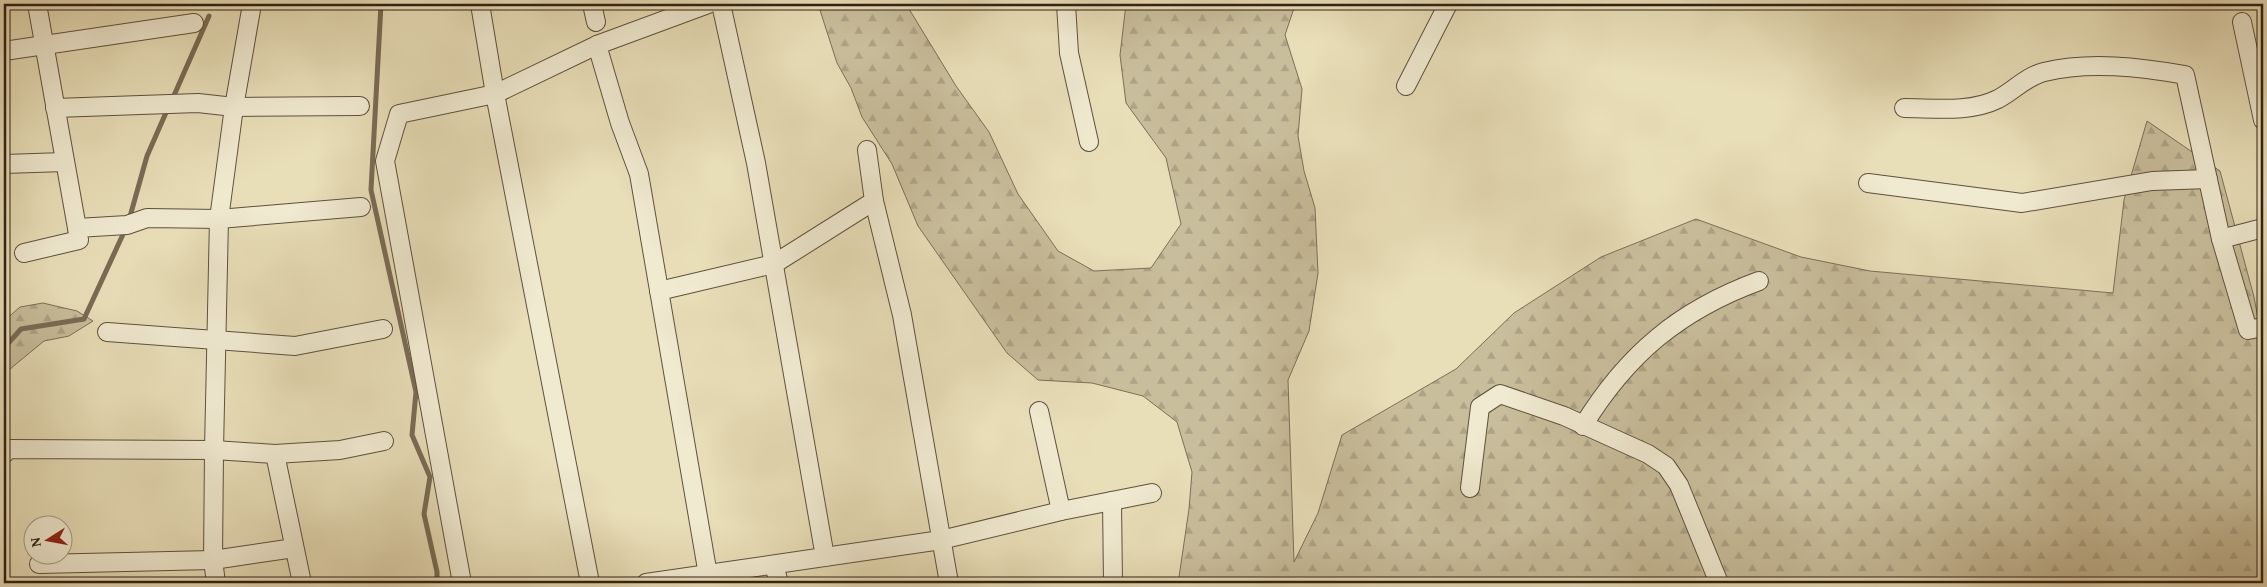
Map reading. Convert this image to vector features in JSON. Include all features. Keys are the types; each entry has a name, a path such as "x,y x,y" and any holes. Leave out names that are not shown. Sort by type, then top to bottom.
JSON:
{"street":[{"path":"24,253 79,240 37,4"},
{"path":"216,583 213,560 215,340 219,219 234,107 252,4"},
{"path":"480,4 495,94 590,583"},
{"path":"592,4 596,22"},
{"path":"462,583 385,161 400,114 495,94 597,45 708,4"},
{"path":"721,4 756,163 825,556"},
{"path":"1066,4 1070,53 1090,142"},
{"path":"1406,86 1448,4"},
{"path":"2242,22 2263,120"},
{"path":"4,51 194,24"},
{"path":"597,45 620,124 639,174 708,575"},
{"path":"1904,108 1978,106 2000,98 2026,79 2047,72 2105,67 2159,70 2185,75 2221,240 2248,330 2263,326"},
{"path":"55,108 198,104 234,107 360,106"},
{"path":"866,150 874,202 902,315 949,583"},
{"path":"4,164 65,162"},
{"path":"1868,183 2022,203 2152,181 2208,179"},
{"path":"660,291 774,264 874,202"},
{"path":"77,228 127,225 147,218 219,219 361,207"},
{"path":"2221,240 2263,228"},
{"path":"1584,426 1614,380 1652,341 1694,310 1730,292 1759,281"},
{"path":"107,332 295,346 383,329"},
{"path":"1470,488 1480,407 1500,394 1544,408 1648,454 1662,463 1673,475 1720,583"},
{"path":"1039,411 1061,511"},
{"path":"4,454 9,449 214,450 275,454 340,450 384,441"},
{"path":"275,454 302,583"},
{"path":"646,583 941,540 1061,511 1152,493"},
{"path":"1112,501 1114,583"},
{"path":"72,563 213,560 294,548"},
{"path":"774,565 779,583"}],"green space":[{"path":"818,4 906,4 956,86 989,132 1018,194 1058,251 1094,271 1151,268 1181,224 1166,158 1126,103 1120,55 1126,4 1299,4 1293,11 1285,35 1302,89 1298,136 1304,171 1315,208 1318,273 1309,331 1288,380 1294,562 1318,513 1342,435 1456,369 1514,313 1601,257 1696,219 1801,257 1870,271 2113,293 2124,200 2147,121 2220,171 2254,297 2263,345 2263,583 1181,583 1179,577 1189,509 1192,472 1177,422 1143,396 1092,383 1038,380 1007,353 918,226 892,164 862,117 851,88 837,63"},
{"path":"43,303 77,311 93,321 69,336 44,341 4,374 4,321 20,307"}],"waterway":[{"path":"381,4 371,190 416,392 412,435 430,477 424,514 437,572 437,583"},
{"path":"172,100 209,16"},
{"path":"129,220 147,156 168,108"},
{"path":"4,348 21,329 84,319 125,230"}]}
